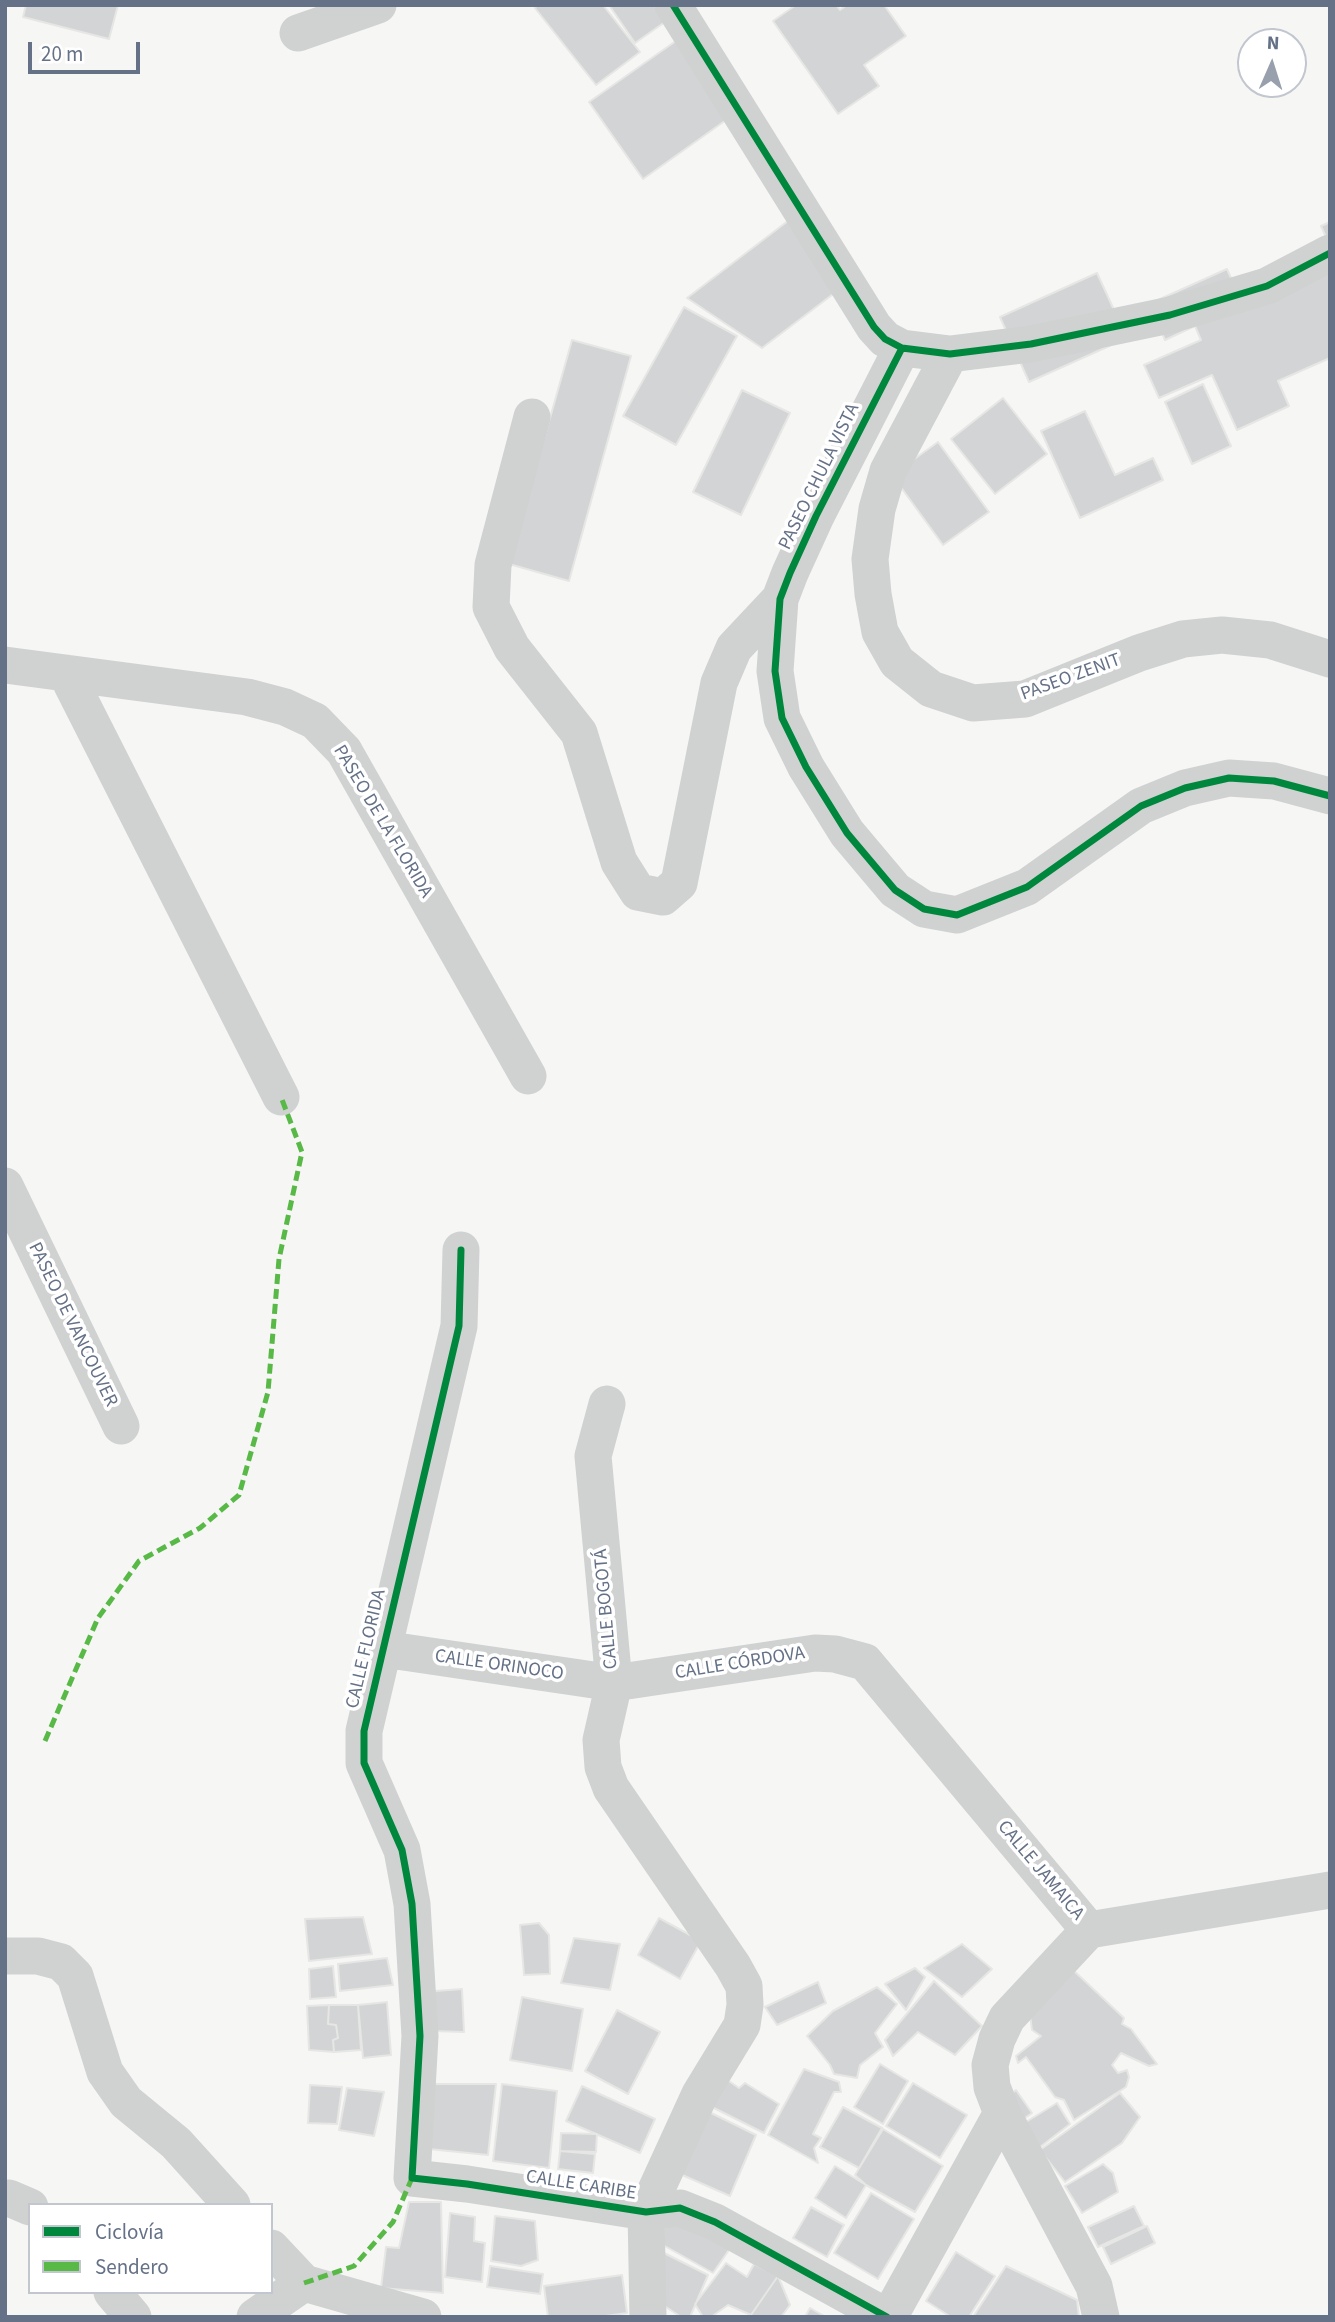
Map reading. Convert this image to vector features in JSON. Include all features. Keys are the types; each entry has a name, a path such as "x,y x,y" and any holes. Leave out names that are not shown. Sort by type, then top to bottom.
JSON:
{"street":[{"path":"299,33 378,5"},
{"path":"673,5 874,327 885,339 902,348 950,354 1031,344 1170,315 1267,286 1330,253"},
{"name":"PASEO CHULA VISTA","path":"902,348 816,516 780,599 775,671 782,718 806,767 847,834 895,890 924,909 957,915 1027,887 1141,806 1185,788 1229,778 1273,780 1330,796"},
{"name":"PASEO ZENIT","path":"950,354 888,471 877,509 870,559 873,594 880,632 897,662 931,689 973,702 1026,699 1139,653 1182,639 1222,635 1270,640 1330,659"},
{"path":"532,416 493,565 491,607 512,648 579,733 619,862 638,892 663,897 680,883 719,683 734,648 780,599"},
{"name":"PASEO DE LA FLORIDA","path":"5,665 247,697 285,707 315,721 344,751 528,1076"},
{"path":"66,673 281,1097"},
{"name":"PASEO DE VANCOUVER","path":"5,1186 121,1426"},
{"name":"CALLE FLORIDA","path":"412,2178 420,2036 412,1904 402,1850 364,1763 364,1731 459,1326 461,1250"},
{"name":"CALLE BOGOTÁ","path":"607,1404 593,1456 614,1683 601,1740 603,1767 611,1788 733,1966 744,1986 745,2005 741,2025 701,2094 646,2212"},
{"name":"CALLE ORINOCO","path":"383,1649 614,1683"},
{"name":"CALLE CÓRDOVA","path":"614,1683 814,1653 835,1654 865,1662"},
{"name":"CALLE JAMAICA","path":"865,1662 1089,1930 1007,2018 990,2065 992,2087 1002,2113 1094,2286 1101,2317"},
{"path":"1089,1930 1330,1890"},
{"path":"5,1956 38,1956 61,1962 75,1976 105,2072 127,2102 176,2144 230,2203"},
{"path":"888,2317 1002,2113"},
{"name":"CALLE CARIBE","path":"412,2178 646,2212 680,2208 715,2221 888,2317"},
{"path":"646,2212 648,2317"},
{"path":"273,2250 304,2283 424,2317"},
{"path":"255,2317 304,2283"},
{"path":"114,2294 133,2317"}],"building":[{"path":"26,5 118,5 109,39 23,17"},
{"path":"537,5 603,5 640,52 596,85 535,8"},
{"path":"609,5 654,5 665,22 635,43"},
{"path":"796,5 836,5 840,10 847,5 884,5 906,36 864,65 879,86 838,114 773,21"},
{"path":"683,36 736,113 643,179 589,102"},
{"path":"801,211 853,279 762,348 687,298"},
{"path":"1330,222 1330,246 1321,226"},
{"path":"1330,268 1330,358 1278,381 1289,406 1237,430 1212,375 1159,398 1144,365 1201,340 1195,326 1165,340 1149,304 1227,269 1244,307"},
{"path":"1097,273 1127,338 1029,382 1000,317"},
{"path":"684,307 737,336 676,445 623,416"},
{"path":"572,340 631,356 569,581 509,564"},
{"path":"1203,384 1231,446 1192,464 1165,402"},
{"path":"742,390 790,413 741,515 693,492"},
{"path":"1003,398 1047,454 995,494 951,439"},
{"path":"1085,411 1115,475 1153,458 1163,480 1080,518 1041,431"},
{"path":"938,442 989,512 943,545 892,475"},
{"path":"363,1917 372,1954 309,1961 305,1919"},
{"path":"659,1918 701,1941 680,1979 638,1955"},
{"path":"539,1923 549,1935 550,1974 524,1975 520,1925"},
{"path":"574,1938 620,1944 610,1990 561,1983"},
{"path":"962,1944 992,1969 962,1997 924,1968"},
{"path":"387,1958 393,1985 340,1991 338,1964"},
{"path":"333,1966 336,1997 310,1999 309,1969"},
{"path":"915,1968 925,1977 906,2010 885,1984"},
{"path":"1071,1968 1124,2018 1122,2024 1131,2029 1157,2064 1149,2066 1121,2053 1112,2065 1118,2073 1127,2070 1129,2077 1126,2087 1074,2120 1064,2100 1055,2097 1026,2057 1018,2063 1016,2056 1041,2036 1032,2030 1029,2008"},
{"path":"934,1981 982,2026 955,2055 918,2032 893,2056 885,2040"},
{"path":"818,1982 826,2003 777,2025 765,2007"},
{"path":"877,1987 897,2004 875,2033 883,2047 860,2065 857,2078 834,2074 807,2036 833,2011"},
{"path":"462,1989 464,2032 433,2031 435,1991"},
{"path":"522,1997 583,2009 572,2071 510,2060"},
{"path":"387,2002 391,2055 363,2058 358,2005"},
{"path":"329,2005 328,2024 336,2025 338,2038 333,2040 334,2052 309,2050 307,2006"},
{"path":"329,2005 358,2005 361,2050 334,2052 333,2040 338,2038 336,2025 328,2024"},
{"path":"617,2010 660,2032 628,2094 585,2071"},
{"path":"880,2064 908,2081 883,2124 854,2107"},
{"path":"804,2069 839,2082 841,2092 834,2092 813,2134 821,2138 814,2148 818,2163 768,2135"},
{"path":"723,2077 739,2088 745,2083 779,2104 764,2133 708,2105"},
{"path":"913,2083 967,2115 940,2158 886,2126"},
{"path":"434,2084 496,2084 488,2155 429,2149"},
{"path":"502,2084 557,2091 549,2168 493,2161"},
{"path":"310,2085 342,2087 337,2124 308,2123"},
{"path":"582,2086 655,2119 640,2153 566,2121"},
{"path":"347,2088 384,2092 374,2136 339,2130"},
{"path":"1016,2090 1032,2113 1014,2126 1002,2101"},
{"path":"1120,2093 1140,2117 1122,2143 1065,2182 1040,2150"},
{"path":"1057,2103 1070,2124 1031,2154 1016,2128"},
{"path":"843,2107 882,2128 859,2168 820,2147"},
{"path":"703,2109 756,2135 730,2196 680,2174"},
{"path":"883,2129 943,2166 915,2212 866,2185 855,2175"},
{"path":"561,2133 597,2134 596,2152 560,2151"},
{"path":"560,2151 595,2154 593,2173 558,2169"},
{"path":"1103,2164 1113,2173 1118,2192 1082,2213 1065,2186"},
{"path":"835,2166 866,2185 846,2218 815,2198"},
{"path":"871,2193 914,2219 878,2279 834,2253"},
{"path":"409,2202 441,2202 443,2293 381,2288 386,2247 399,2248"},
{"path":"1134,2206 1144,2226 1098,2247 1088,2227"},
{"path":"811,2207 844,2225 827,2257 793,2238"},
{"path":"450,2213 475,2217 474,2241 485,2243 482,2282 445,2277"},
{"path":"495,2216 535,2221 538,2260 521,2266 491,2261"},
{"path":"664,2217 731,2247 713,2273 663,2245"},
{"path":"1147,2226 1155,2243 1111,2264 1103,2247"},
{"path":"956,2252 995,2276 969,2317 951,2317 926,2301"},
{"path":"664,2253 708,2275 690,2317 681,2317 663,2305"},
{"path":"726,2263 747,2277 754,2264 778,2276 751,2315 728,2305 711,2317 703,2317 695,2304"},
{"path":"490,2266 543,2274 540,2294 487,2287"},
{"path":"1006,2266 1077,2300 1079,2317 973,2317"},
{"path":"622,2275 627,2313 599,2317 548,2317 544,2286"},
{"path":"778,2276 790,2305 781,2317 754,2317 751,2315"},
{"path":"810,2308 826,2317 805,2317"}],"marked path":[{"path":"45,1741 98,1618 139,1561 200,1528 239,1495 268,1392 279,1259 302,1152 281,1097"},
{"path":"304,2283 354,2266 393,2222 412,2178"}],"cycle path":[{"path":"673,5 874,327 885,339 902,348 950,354 1031,344 1170,315 1267,286 1330,253"},
{"path":"902,348 816,516 790,573 780,599 775,671 782,718 806,767 847,833 895,890 924,909 957,915 1027,887 1141,806 1185,788 1229,778 1274,781 1330,796"},
{"path":"461,1250 459,1326 364,1731 364,1763 402,1850 412,1904 420,2036 412,2178 646,2212 680,2208 715,2222 887,2317"}]}
